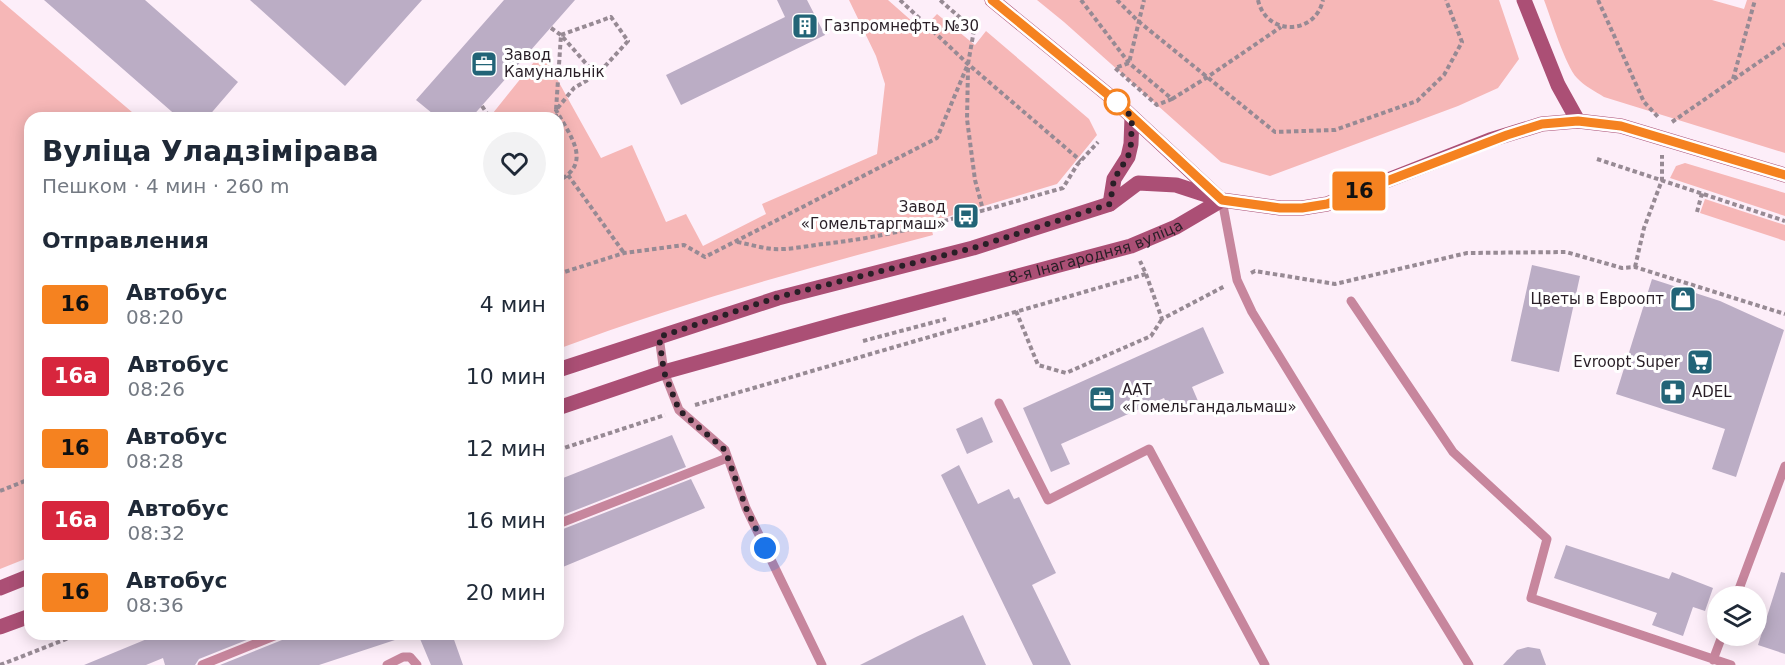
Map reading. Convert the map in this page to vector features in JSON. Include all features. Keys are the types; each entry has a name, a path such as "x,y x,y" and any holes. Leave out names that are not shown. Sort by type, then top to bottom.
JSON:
{"main road":[{"path":"992,0 1112,98 1222,200"},
{"path":"1524,0 1557,86 1578,121"},
{"path":"1110,204 1114,179 1125,162 1131,144 1132,117"},
{"path":"564,368 778,297 973,248 1110,204 1138,183 1176,185 1222,200 1280,208 1302,208 1327,204 1500,137 1542,124 1578,121 1621,126 1785,175"},
{"name":"8-я Інагародняя вуліца","path":"564,406 664,372 1131,246 1176,227 1222,200"},
{"path":"0,588 24,578"},
{"path":"0,627 24,618"}],"lane":[{"path":"1222,200 1237,280 1252,312 1469,665"},
{"path":"1351,301 1453,452 1547,539 1531,598 1731,665"},
{"path":"659,337 664,372 679,410 725,450 746,508 822,665"},
{"path":"999,403 1048,500 1149,449 1265,665"},
{"path":"564,522 727,458"},
{"path":"1740,586 1785,466"},
{"path":"202,665 264,640"},
{"path":"1713,660 1718,646"},
{"path":"387,665 403,657 410,657 417,665"}],"path":[{"path":"900,0 968,64 1081,161"},
{"path":"940,0 974,30 968,64 967,119 975,180 983,210"},
{"path":"1081,0 1129,63 1172,99"},
{"path":"1117,0 1138,21 1206,78 1275,132 1335,130 1418,101 1444,75 1461,42 1446,0"},
{"path":"1129,63 1144,0"},
{"path":"1258,0 1264,16 1272,23 1291,28 1310,22 1328,0"},
{"path":"1322,7 1323,0"},
{"path":"1598,0 1644,102 1661,121 1672,122 1785,44"},
{"path":"1732,80 1755,0"},
{"path":"556,110 574,88 596,75 628,41 611,17 561,35"},
{"path":"1129,63 1115,68 1156,105 1172,99 1206,78 1281,27"},
{"path":"550,28 561,35 596,75"},
{"path":"556,110 561,35"},
{"path":"564,272 624,254 684,245 705,257 737,242 937,138 968,64"},
{"path":"482,106 486,112"},
{"path":"564,123 577,149 574,167 564,177"},
{"path":"737,242 775,249 838,243 924,227 966,216 1063,188 1081,161 1098,142"},
{"path":"1635,267 1644,228 1662,180 1662,147"},
{"path":"1597,159 1785,221"},
{"path":"568,175 624,254"},
{"path":"1697,212 1702,193"},
{"path":"1016,311 1038,365 1066,373 1151,336 1162,319 1255,271 1335,284 1467,253 1566,252 1622,268 1635,267 1785,314"},
{"path":"1139,259 1162,319"},
{"path":"564,448 719,396 1146,274"},
{"path":"863,341 946,319"},
{"path":"0,491 24,481"},
{"path":"0,665 65,640"}],"shaded area":[{"path":"0,0 132,112 24,112 24,559 0,569"},
{"path":"849,0 888,0 922,30 937,14 975,45 986,31 1089,119 1097,135 1057,184 930,222 933,235 744,287 564,347 564,112 494,112 542,52 601,158 632,145 666,222 686,214 703,246 766,214 762,204 877,154 885,84 876,56"},
{"path":"1037,0 1499,0 1519,59 1498,88 1458,106 1270,176 1221,162"},
{"path":"1544,0 1712,0 1744,9 1747,0 1785,0 1785,153 1604,97 1583,84 1572,72"},
{"path":"1685,163 1785,193 1785,216 1670,178 1676,166"},
{"path":"1705,199 1785,225 1785,241 1700,213"}],"building":[{"path":"44,0 145,0 238,82 212,112 172,112"},
{"path":"250,0 422,0 345,86"},
{"name":"Завод Камунальнік","path":"504,0 575,0 476,112 431,112 416,100"},
{"path":"777,0 807,0 825,35 681,105 666,75 785,17"},
{"path":"1532,265 1580,276 1559,372 1511,361"},
{"name":"Evroopt Super","path":"1652,279 1720,301 1784,330 1736,477 1712,469 1725,429 1616,394"},
{"name":"ААТ «Гомельгандальмаш»","path":"1203,327 1224,373 1192,387 1198,401 1171,413 1164,398 1061,444 1070,464 1051,472 1023,408"},
{"path":"982,417 993,442 967,454 956,429"},
{"path":"672,435 686,467 564,515 564,478"},
{"path":"959,465 978,504 1009,489 1014,499 1019,497 1056,573 1032,585 1071,665 1033,665 941,475"},
{"path":"691,479 705,508 564,567 564,529"},
{"path":"1566,545 1669,579 1672,572 1708,586 1707,605 1705,611 1693,607 1683,636 1652,625 1657,613 1554,578"},
{"path":"1781,572 1785,573 1785,654 1761,646 1767,646 1767,616"},
{"path":"963,615 986,665 860,665 918,636"},
{"path":"144,640 246,640 199,659 195,665 165,665 163,658 146,665 84,665"},
{"path":"282,640 395,640 319,665 220,665"},
{"path":"421,640 454,640 463,665 431,665"},
{"path":"1528,647 1540,649 1546,665 1503,665 1517,650"}],"bus line":[{"name":"16","path":"992,0 1112,98 1222,200 1280,208 1302,208 1327,204 1490,140 1542,124 1578,121 1621,126 1785,175"}],"place":[{"name":"Газпромнефть №30","path":"805,26"},
{"name":"Завод Камунальнік","path":"484,64"},
{"name":"Завод «Гомельтаргмаш»","path":"966,216"},
{"name":"Цветы в Евроопт","path":"1683,299"},
{"name":"Evroopt Super","path":"1700,362"},
{"name":"ADEL","path":"1673,392"},
{"name":"ААТ «Гомельгандальмаш»","path":"1102,399"}],"route":[{"path":"765,548 746,508 725,450 679,410 664,372 659,337 778,297 973,248 1110,204 1114,179 1128,157 1132,130 1132,117 1112,98 1117,102"}]}
